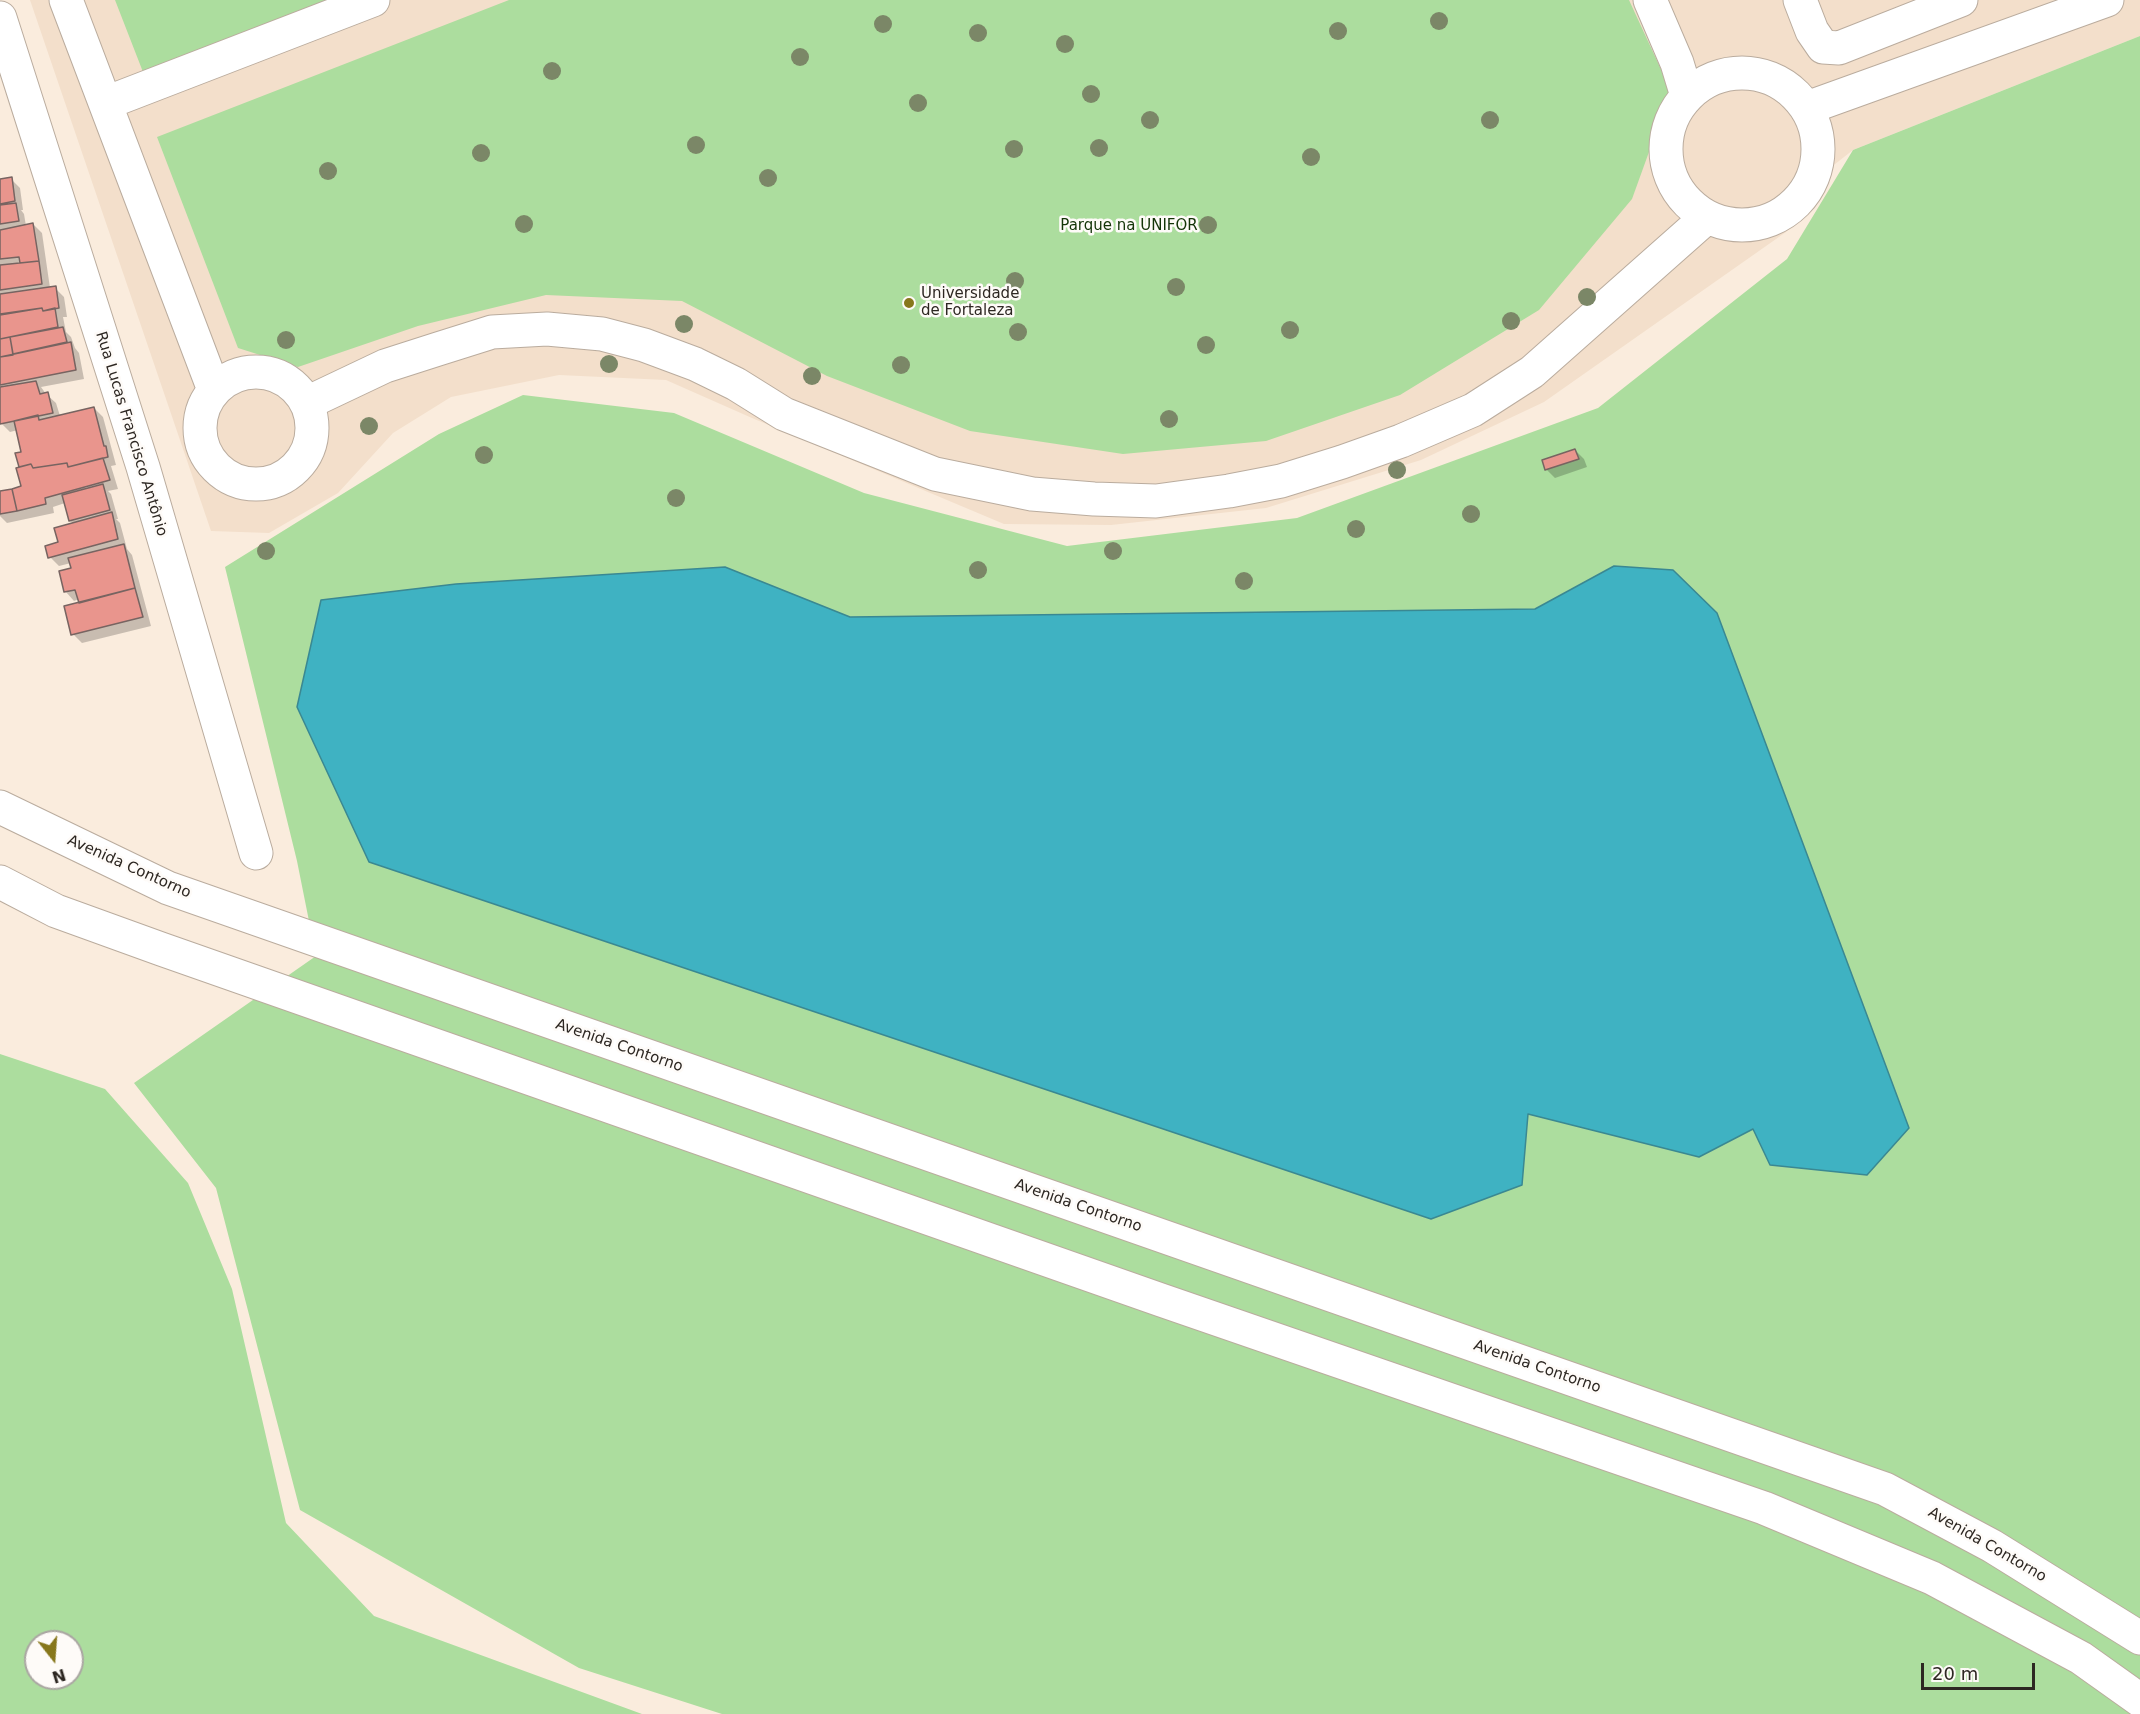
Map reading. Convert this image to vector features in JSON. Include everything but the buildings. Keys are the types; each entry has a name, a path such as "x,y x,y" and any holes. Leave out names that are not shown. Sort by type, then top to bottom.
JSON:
{"street":[{"path":"66,0 214,390"},
{"path":"106,103 374,0"},
{"path":"1650,0 1677,63 1687,96"},
{"path":"1800,0 1812,31 1823,47 1839,48 1911,9 1961,0"},
{"path":"1807,108 2107,0"},
{"name":"Rua Lucas Francisco Antônio","path":"0,18 143,467 256,853"},
{"path":"1750,73 1772,79 1792,91 1807,108 1815,125 1818,143 1817,165 1809,186 1797,202 1782,215 1759,224 1734,225 1707,217 1689,206 1674,187 1666,164 1665,139 1672,116 1687,96 1706,82 1727,74 1750,73"},
{"path":"307,403 385,366 492,332 547,329 602,334 644,345 695,364 736,384 784,414 935,474 1032,494 1156,501 1281,481 1401,441 1473,410 1532,372 1707,217"},
{"path":"264,372 282,378 296,389 307,403 312,420 312,439 306,456 294,470 279,480 261,484 242,483 224,476 210,462 201,444 199,425 204,406 214,390 229,379 247,373 264,372"},
{"name":"Avenida Contorno","path":"0,807 168,888 1885,1489 1992,1546 2140,1638"},
{"path":"0,882 56,911 160,949 1161,1300 1764,1508 1932,1578 2081,1658 2140,1700"}],"shaded area":[{"name":"Parque na UNIFOR","path":"30,0 2140,0 2140,36 1853,150 1830,168 1804,215 1786,232 1544,402 1421,460 1266,508 1111,525 1004,524 666,380 559,375 451,397 393,433 338,493 269,533 211,531"}],"green space":[{"path":"115,0 328,0 143,72"},
{"name":"Parque na UNIFOR","path":"509,0 1629,0 1671,91 1632,199 1539,310 1400,395 1266,441 1123,454 970,431 827,376 682,301 546,295 418,326 298,367 238,348 157,137"},
{"path":"2140,36 2140,1714 722,1714 579,1668 300,1510 216,1188 134,1083 316,956 297,861 225,567 439,434 523,395 674,413 864,493 1067,546 1297,518 1598,408 1787,259 1853,150"},
{"path":"0,1054 105,1089 188,1183 232,1289 286,1523 374,1616 642,1714 0,1714"}],"water":[{"path":"1614,566 1673,570 1717,613 1909,1128 1867,1175 1770,1165 1753,1129 1699,1157 1528,1114 1522,1185 1431,1219 369,862 297,707 321,600 456,584 725,567 850,617 1535,609"}],"place":[{"name":"Universidade de Fortaleza","path":"909,303"}]}
